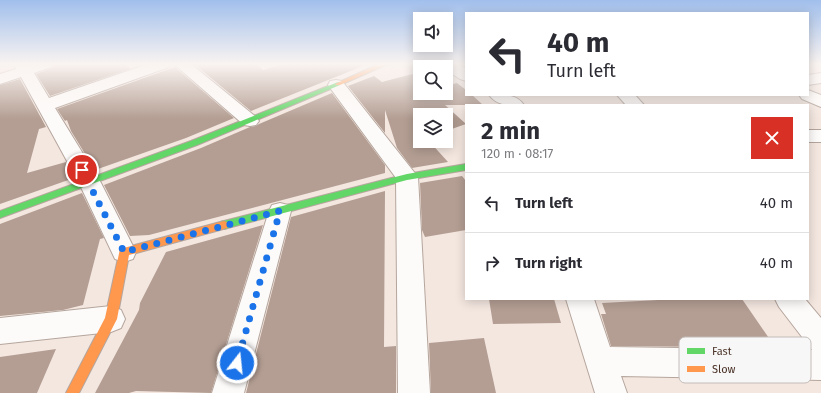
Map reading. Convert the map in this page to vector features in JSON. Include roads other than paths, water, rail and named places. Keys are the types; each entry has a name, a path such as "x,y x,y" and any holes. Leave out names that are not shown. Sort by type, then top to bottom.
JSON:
{"street":[{"path":"32,82 90,183 124,252 111,319 72,393"},
{"path":"46,106 112,82"},
{"path":"203,82 250,121"},
{"path":"0,215 90,183 250,121 344,82"},
{"path":"336,86 408,177 414,393"},
{"path":"500,96 513,104"},
{"path":"627,96 634,104"},
{"path":"809,96 821,102"},
{"path":"124,252 408,177 465,167"},
{"path":"228,393 280,211"},
{"path":"580,300 611,393"},
{"path":"789,300 821,340"},
{"path":"0,331 111,319"},
{"path":"600,361 679,362"},
{"path":"811,365 821,365"}]}
